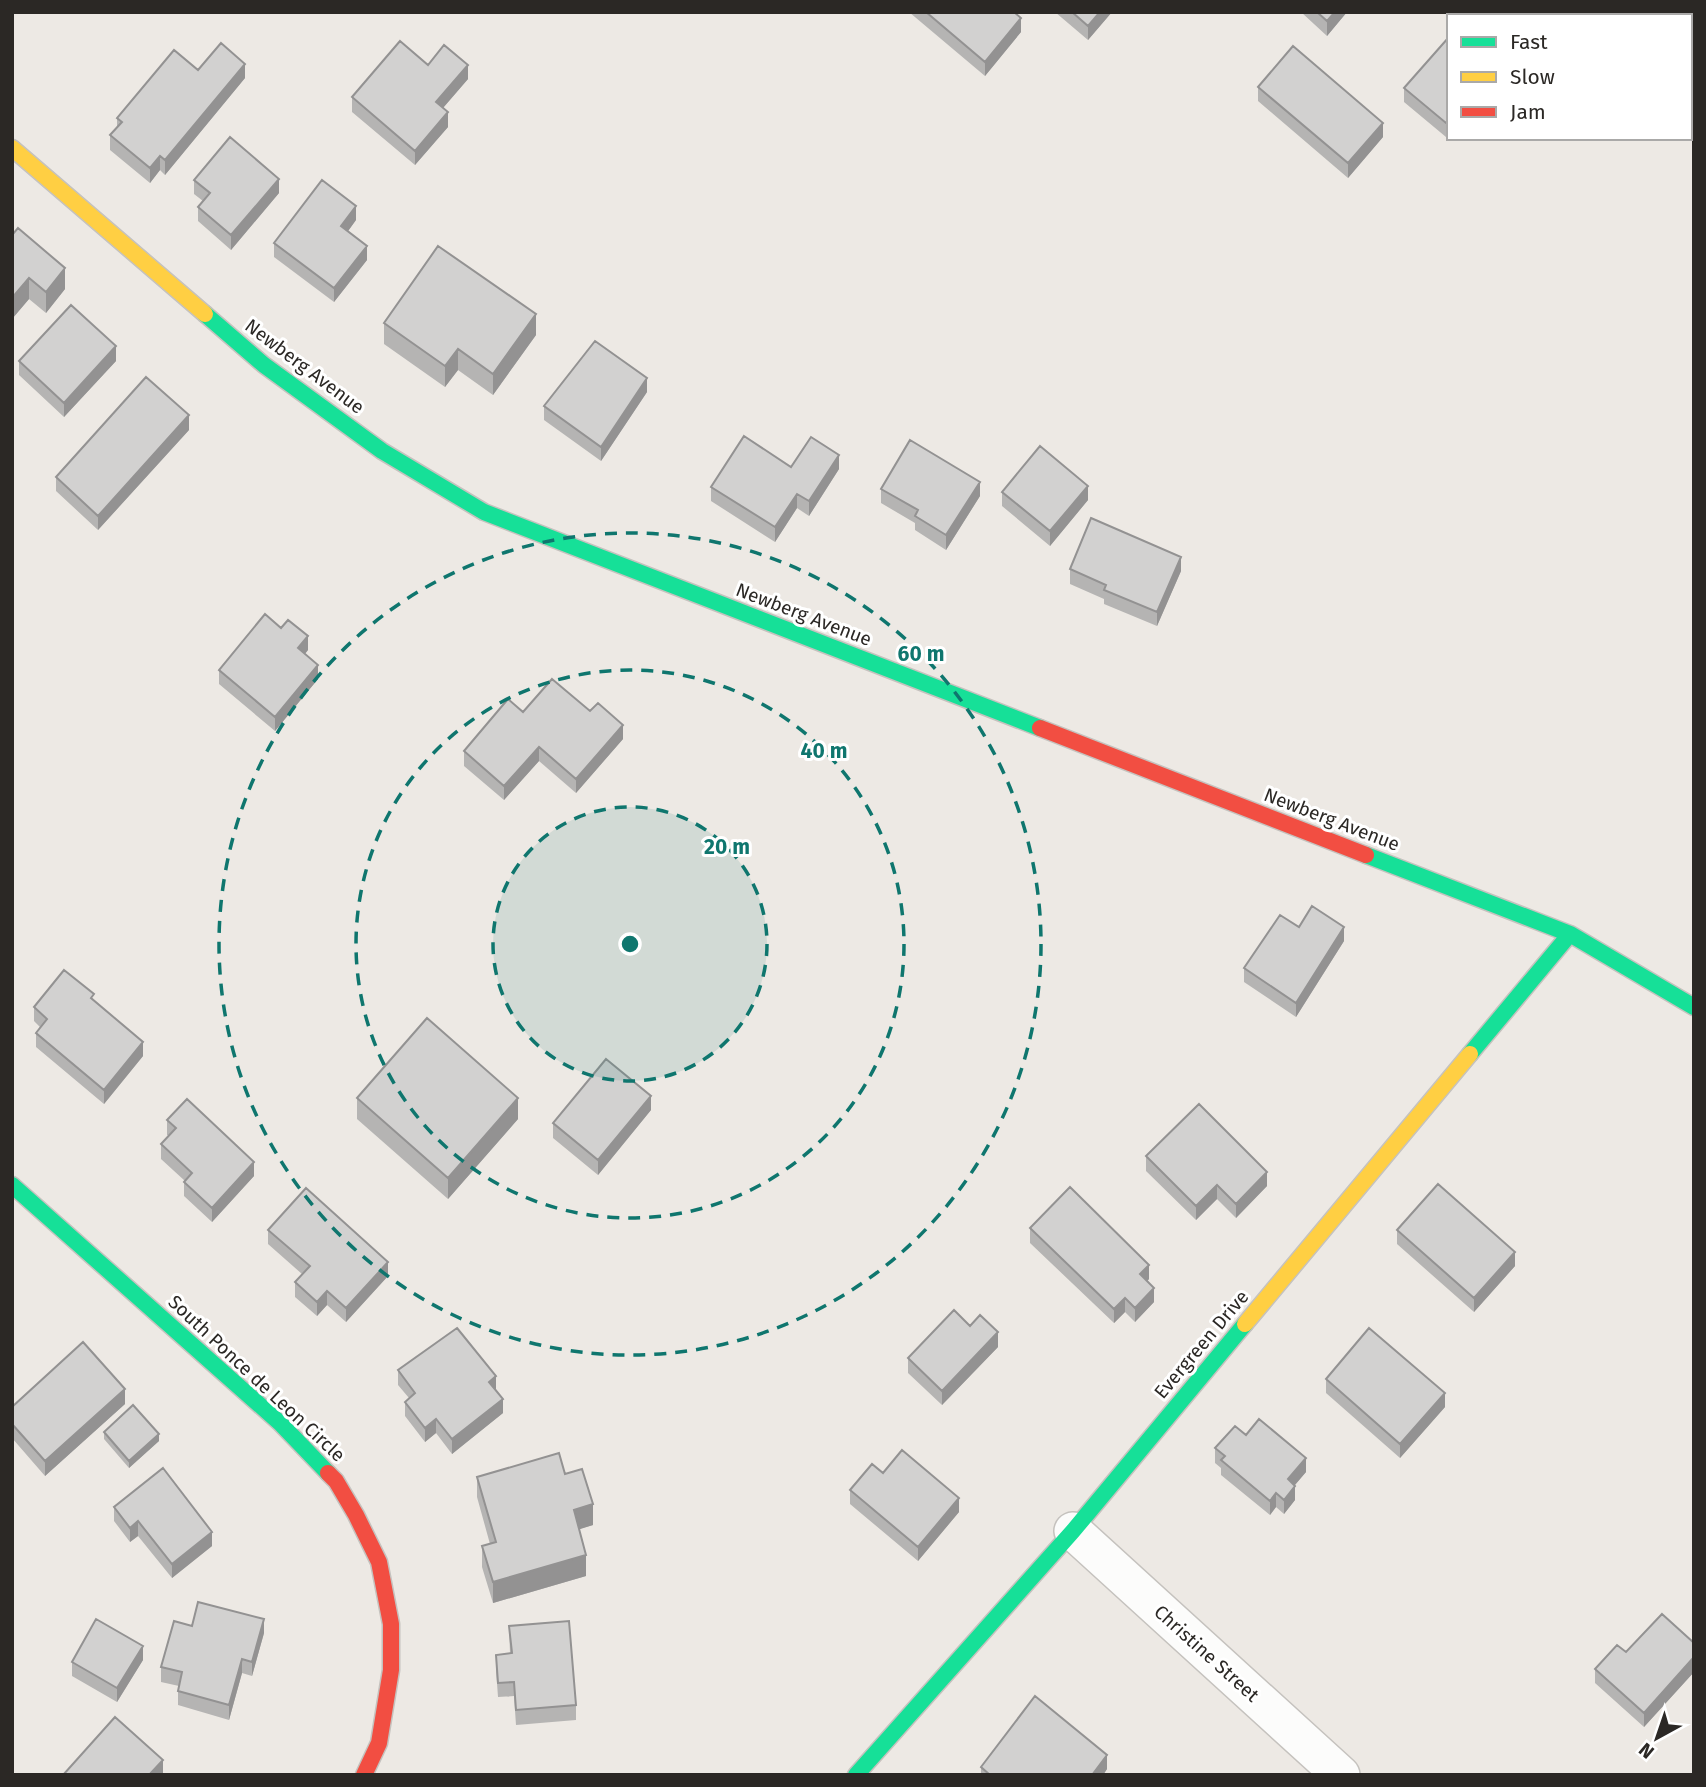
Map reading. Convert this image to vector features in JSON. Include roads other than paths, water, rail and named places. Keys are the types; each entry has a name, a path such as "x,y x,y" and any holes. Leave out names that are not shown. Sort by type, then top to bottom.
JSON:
{"street":[{"name":"Newberg Avenue","path":"12,148 264,365 382,451 484,512 1570,934 1694,1007"},
{"name":"Evergreen Drive","path":"856,1775 1073,1531 1570,934"},
{"name":"South Ponce de Leon Circle","path":"12,1185 280,1423 336,1480 379,1562 390,1624 391,1670 379,1743 364,1775"},
{"name":"Christine Street","path":"1073,1531 1342,1775"}]}
